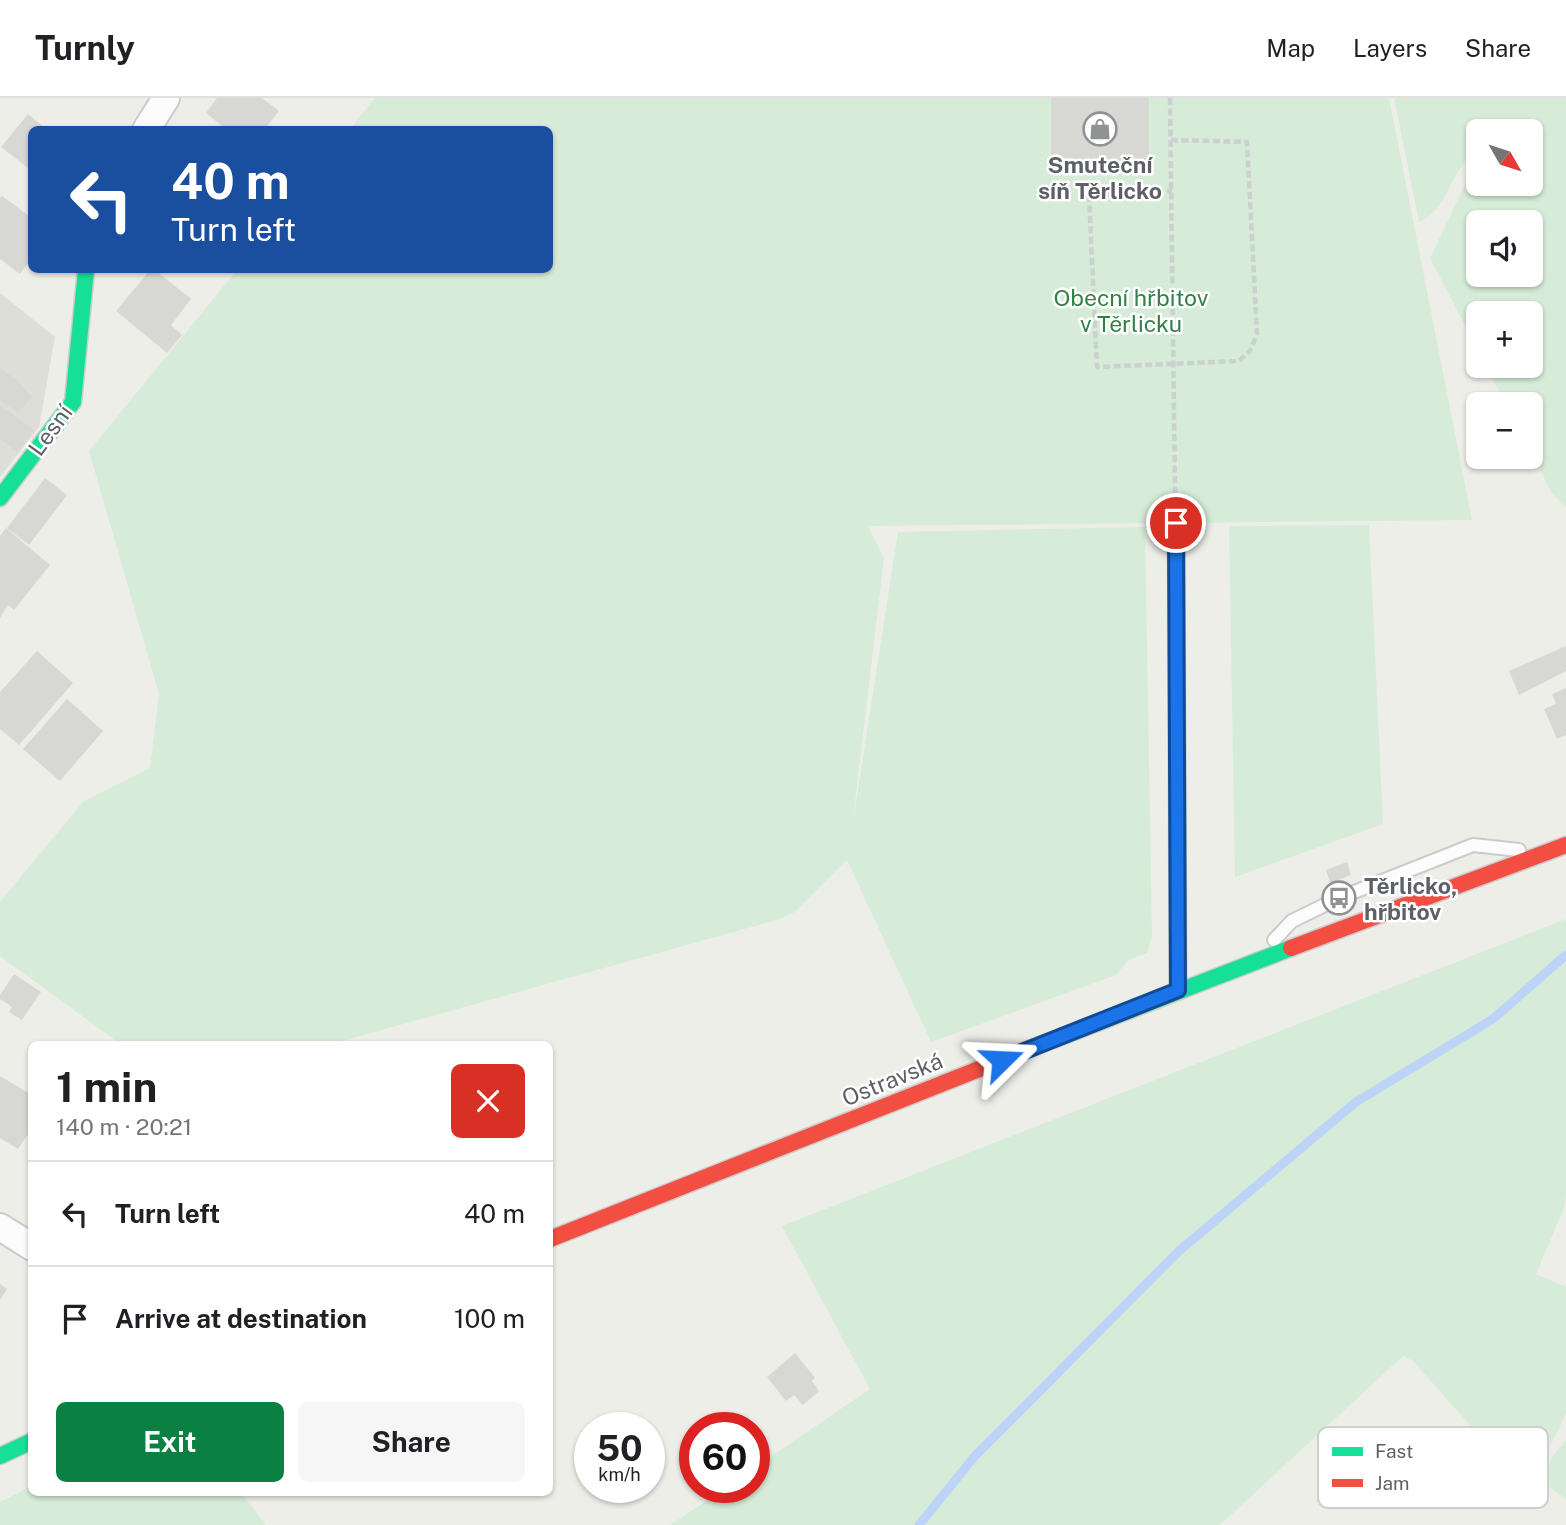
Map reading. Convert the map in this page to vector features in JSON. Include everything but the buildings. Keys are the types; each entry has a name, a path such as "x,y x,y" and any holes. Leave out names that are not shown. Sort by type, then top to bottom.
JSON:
{"main road":[{"name":"Lesní","path":"0,498 73,402 86,273"},
{"path":"1176,523 1178,990"},
{"name":"Ostravská","path":"553,1238 1178,990 1566,845"},
{"path":"0,1456 28,1443"}],"street":[{"path":"148,126 166,98"},
{"path":"0,1227 28,1244"}],"lane":[{"path":"1251,963 1292,921 1339,898 1473,845 1547,853"}],"path":[{"path":"1170,98 1176,523"},
{"path":"1171,140 1247,142 1257,334 1250,351 1239,361 1097,367 1090,196 1171,191"}],"shaded area":[{"path":"0,293 55,337 39,427 0,477"}],"green space":[{"name":"Obecní hřbitov v Těrlicku","path":"375,98 1389,98 1472,520 868,526 884,558 852,828 898,532 1145,527 1152,936 1147,953 1128,960 1116,975 931,1042 847,860 795,912 780,919 342,1041 117,1041 0,956 0,902 84,801 150,768 159,694 89,451 235,273 553,273 553,126 352,126"},
{"path":"1394,98 1566,98 1566,508 1552,493 1539,469 1543,469 1543,392 1500,392 1492,378 1543,378 1543,301 1466,301 1466,327 1430,258 1466,182 1466,196 1544,196 1544,119 1466,119 1466,161 1439,205 1427,218 1419,222"},
{"path":"1369,525 1383,824 1235,877 1229,526"},
{"path":"1566,919 1566,1197 1564,1208 1536,1274 1566,1287 1566,1413 1548,1448 1548,1427 1472,1427 1413,1361 1403,1356 1326,1427 1318,1427 1318,1434 1220,1525 670,1525 703,1503 770,1503 770,1457 870,1389 782,1226"},
{"path":"1566,1440 1566,1499 1548,1486 1548,1462"},
{"path":"28,1488 28,1496 243,1496 266,1525 0,1525 0,1502"}],"waterway":[{"path":"919,1525 975,1456 1179,1251 1356,1102 1493,1019 1566,955"}],"traffic: fast":[{"path":"0,498 73,402 86,273"},
{"path":"1032,1048 1291,948"},
{"path":"0,1456 28,1443"}],"traffic: jam":[{"path":"1176,523 1178,990"},
{"path":"1291,948 1566,845"},
{"path":"553,1238 1032,1048"}],"place":[{"name":"Smuteční síň Těrlicko","path":"1100,129"},
{"name":"Těrlicko, hřbitov","path":"1339,898"}],"route":[{"path":"1002,1060 1178,990 1176,523"}]}
